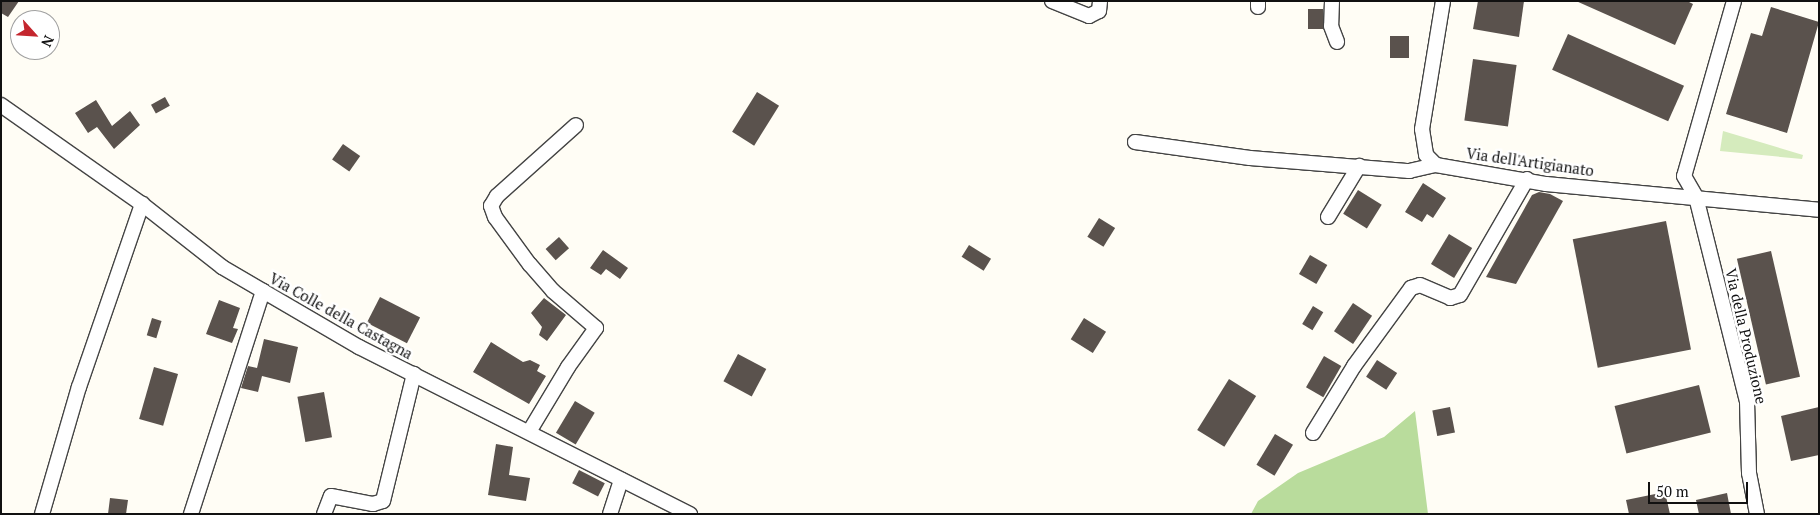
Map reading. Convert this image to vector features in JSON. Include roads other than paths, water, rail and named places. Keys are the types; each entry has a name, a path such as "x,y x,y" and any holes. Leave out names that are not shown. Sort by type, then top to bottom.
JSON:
{"street":[{"path":"1052,1 1089,16 1099,11 1100,1"},
{"path":"1332,1 1331,26 1337,42"},
{"path":"1436,165 1426,156 1422,129 1443,1"},
{"name":"Via della Produzione","path":"1734,1 1684,176 1696,197 1747,401 1749,473 1757,514"},
{"name":"Via Colle della Castagna","path":"1,105 142,204 222,266 263,291 414,374 690,514"},
{"path":"529,432 568,367 596,328 553,291 530,265 495,217 491,206 496,196 576,125"},
{"path":"1135,142 1250,158 1409,171 1436,165"},
{"name":"Via dell'Artigianato","path":"1436,165 1527,179 1546,184 1819,210"},
{"path":"1328,217 1359,166"},
{"path":"1313,433 1354,366 1411,288 1420,285 1450,298 1460,295 1527,179"},
{"path":"42,514 78,387 142,204"},
{"path":"192,514 263,291"},
{"path":"324,514 331,496 373,504 383,500 414,374"},
{"path":"610,514 621,480"}]}
